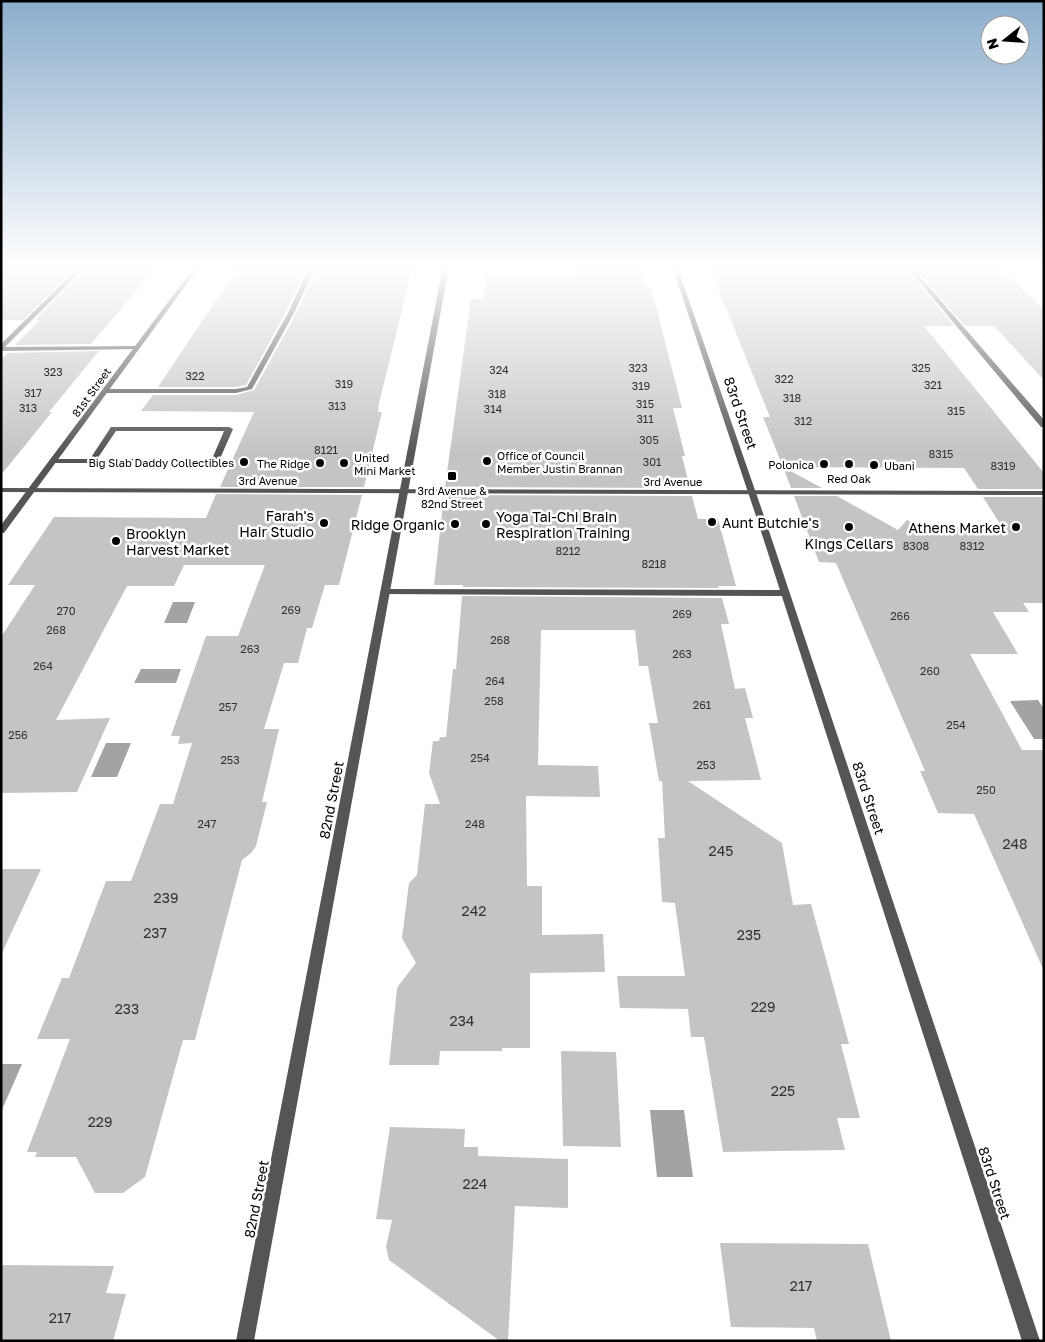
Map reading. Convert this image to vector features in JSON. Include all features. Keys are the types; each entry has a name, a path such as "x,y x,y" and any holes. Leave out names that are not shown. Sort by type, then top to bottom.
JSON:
{"street":[{"path":"1,348 20,329"},
{"name":"81st Street","path":"1,531 150,329"},
{"path":"105,391 236,392 250,388 282,329"},
{"name":"82nd Street","path":"245,1341 434,329"},
{"name":"83rd Street","path":"696,329 786,593 1031,1341"},
{"path":"961,329 1044,426"},
{"path":"1,348 136,348"},
{"path":"53,461 92,461 215,461 229,429 114,430 92,461"},
{"name":"3rd Avenue","path":"1,490 1044,492"},
{"path":"385,592 786,593"}],"shaded area":[{"path":"173,602 195,602 187,623 164,623"},
{"path":"141,669 181,669 176,683 134,683"},
{"path":"1038,700 1044,709 1044,739 1034,739 1010,701"},
{"path":"106,743 131,743 117,777 91,777"},
{"path":"1,1064 22,1064 1,1112"},
{"path":"650,1110 684,1110 693,1177 657,1177"}],"building":[{"path":"31,329 104,329 91,344 15,345"},
{"path":"197,329 277,329 246,385 236,387 158,387"},
{"path":"288,329 397,329 379,403 378,412 382,412 364,487 220,487 254,412 141,411 153,395 236,395 254,390"},
{"path":"467,329 662,329 682,408 673,408 685,456 682,456 690,488 445,487"},
{"path":"734,329 926,329 1044,473 1044,489 978,489 964,468 783,467 763,417 770,417"},
{"path":"996,329 1044,329 1044,380"},
{"path":"99,351 1,475 1,359 8,353"},
{"path":"783,467 822,488 791,488"},
{"path":"216,494 362,495 339,585 325,585 312,628 307,628 298,663 284,663 264,729 279,729 262,802 267,802 256,846 242,860 195,1040 183,1040 145,1177 123,1193 95,1193 76,1157 35,1157 37,1152 27,1152 70,1039 37,1039 62,978 69,978 106,881 131,881 160,804 173,804 192,743 178,744 180,736 171,736 206,636 238,636 265,565 184,565 174,586 127,586 56,720 110,718 77,792 1,793 1,637 35,585 8,585 54,517 206,518"},
{"path":"444,495 692,496 698,519 718,519 736,586 718,586 719,588 463,587 463,585 434,585"},
{"path":"794,496 837,496 898,530 907,520 921,527 1002,527 983,497 1044,497 1044,603 1023,603 1029,612 993,612 1018,654 970,654 1022,750 1044,750 1044,971 974,814 938,813 920,771 925,771 836,563 819,562"},
{"path":"462,596 722,598 729,624 721,624 735,689 745,688 753,718 745,718 761,780 688,781 782,843 793,905 811,904 849,1044 841,1044 860,1118 837,1118 845,1150 723,1152 704,1037 691,1037 688,1009 620,1008 617,976 685,976 675,903 662,902 658,838 665,838 662,781 659,781 649,723 658,723 648,666 639,666 635,630 541,630 538,765 598,766 600,797 526,796 527,886 542,886 542,935 603,934 605,972 530,973 530,1048 502,1048 502,1051 440,1051 439,1065 389,1065 397,989 416,963 402,938 409,883 417,875 425,804 440,804 429,773 433,741 439,741 440,737 446,737 453,669 456,669"},
{"path":"1,869 41,869 1,955"},
{"path":"561,1051 616,1052 621,1147 563,1146"},
{"path":"390,1127 465,1129 464,1147 478,1147 478,1156 568,1159 568,1208 515,1206 508,1341 500,1341 389,1260 386,1247 392,1220 376,1219"},
{"path":"720,1243 868,1244 891,1341 817,1341 814,1328 731,1327"},
{"path":"1,1265 114,1266 106,1293 126,1294 113,1341 1,1341"}],"place":[{"name":"Office of Council Member Justin Brannan","path":"487,461"},
{"name":"Big Slab Daddy Collectibles","path":"244,462"},
{"name":"The Ridge","path":"320,463"},
{"name":"United Mini Market","path":"344,463"},
{"name":"Polonica","path":"824,464"},
{"name":"Red Oak","path":"849,464"},
{"name":"Ubani","path":"874,465"},
{"name":"3rd Avenue & 82nd Street","path":"452,476"},
{"name":"Aunt Butchie's","path":"712,522"},
{"name":"Farah's Hair Studio","path":"324,523"},
{"name":"Ridge Organic","path":"455,524"},
{"name":"Yoga Tai-Chi Brain Respiration Training","path":"486,524"},
{"name":"Kings Cellars","path":"849,527"},
{"name":"Athens Market","path":"1016,527"},
{"name":"Brooklyn Harvest Market","path":"116,541"}]}
